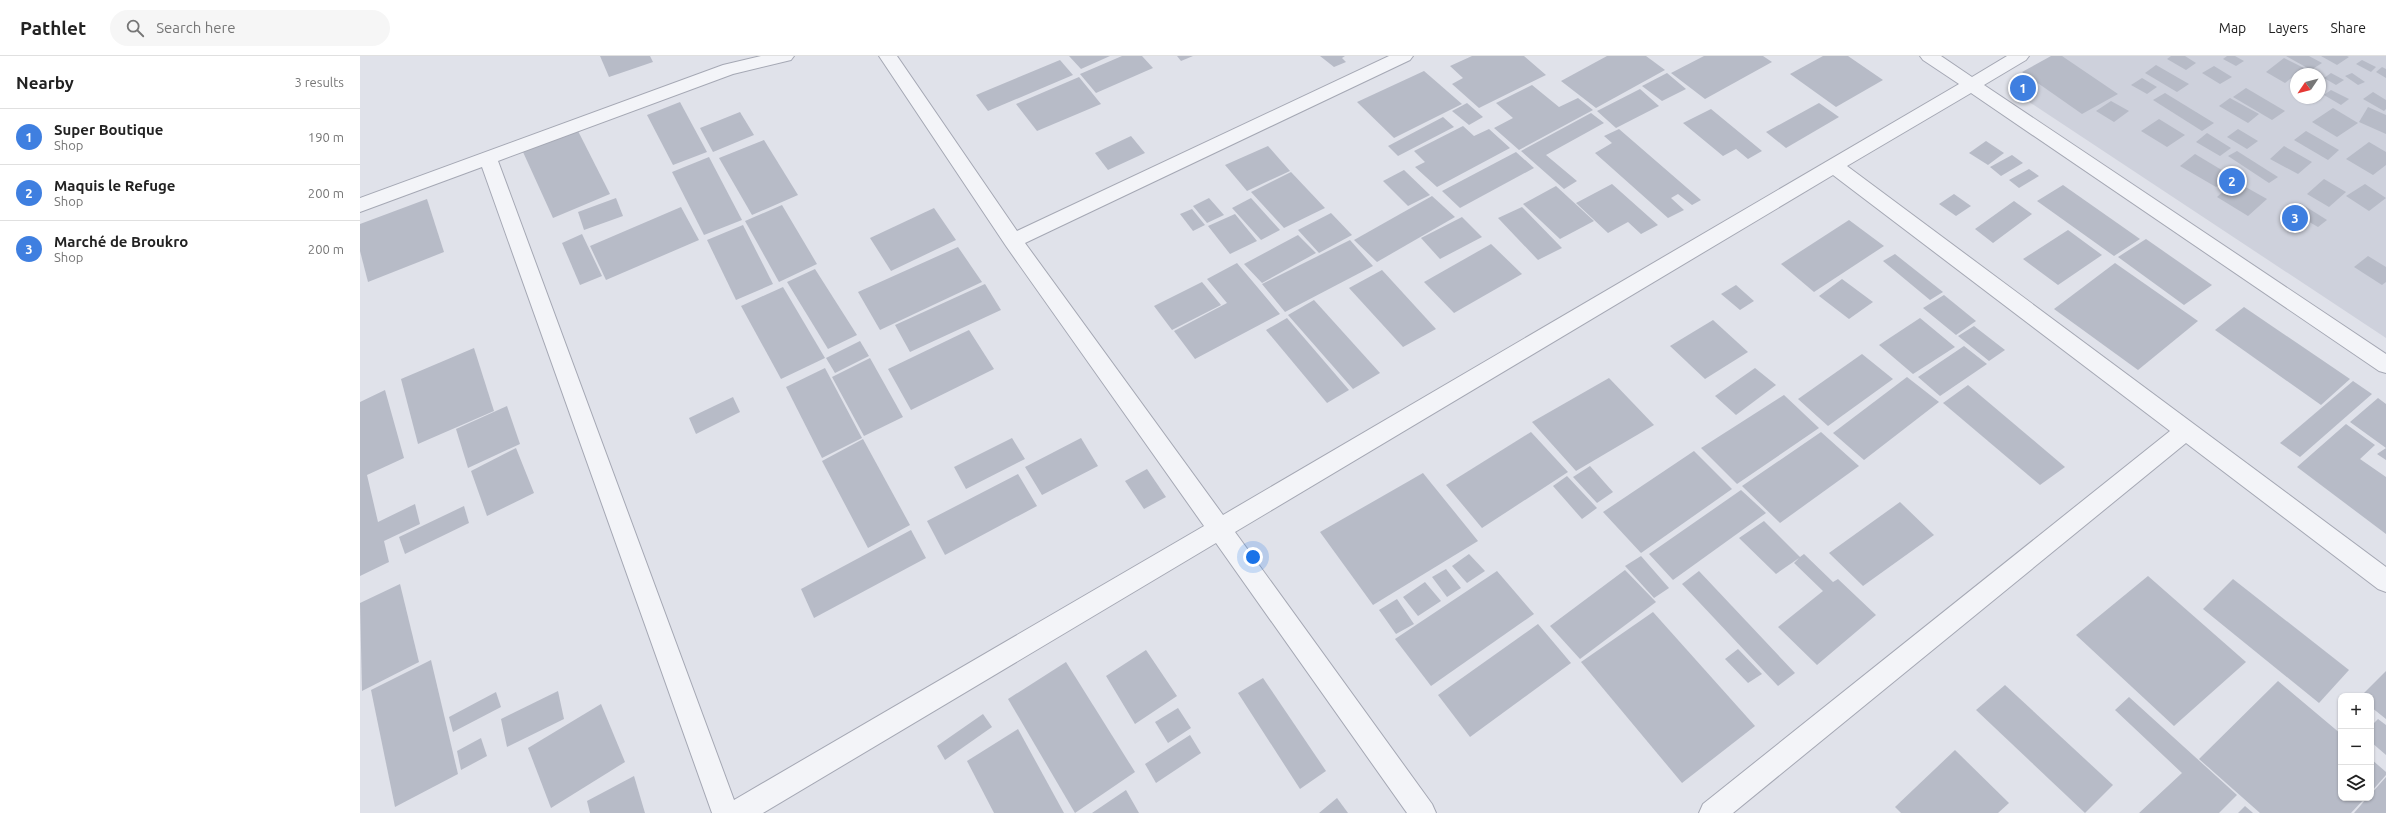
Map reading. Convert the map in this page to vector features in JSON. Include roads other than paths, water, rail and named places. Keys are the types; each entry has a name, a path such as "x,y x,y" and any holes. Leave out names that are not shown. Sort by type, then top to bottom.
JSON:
{"street":[{"path":"360,205 729,69 785,56"},
{"path":"888,56 1013,241 1423,813"},
{"path":"1013,241 1404,56"},
{"path":"1929,56 2386,365"},
{"path":"738,813 1220,530 2020,56"},
{"path":"488,159 725,813"},
{"path":"1834,166 2386,581"},
{"path":"1712,813 2185,431"}],"place":[{"name":"Super Boutique","path":"2023,88"},
{"name":"Maquis le Refuge","path":"2232,181"},
{"name":"Marché de Broukro","path":"2295,218"}]}
